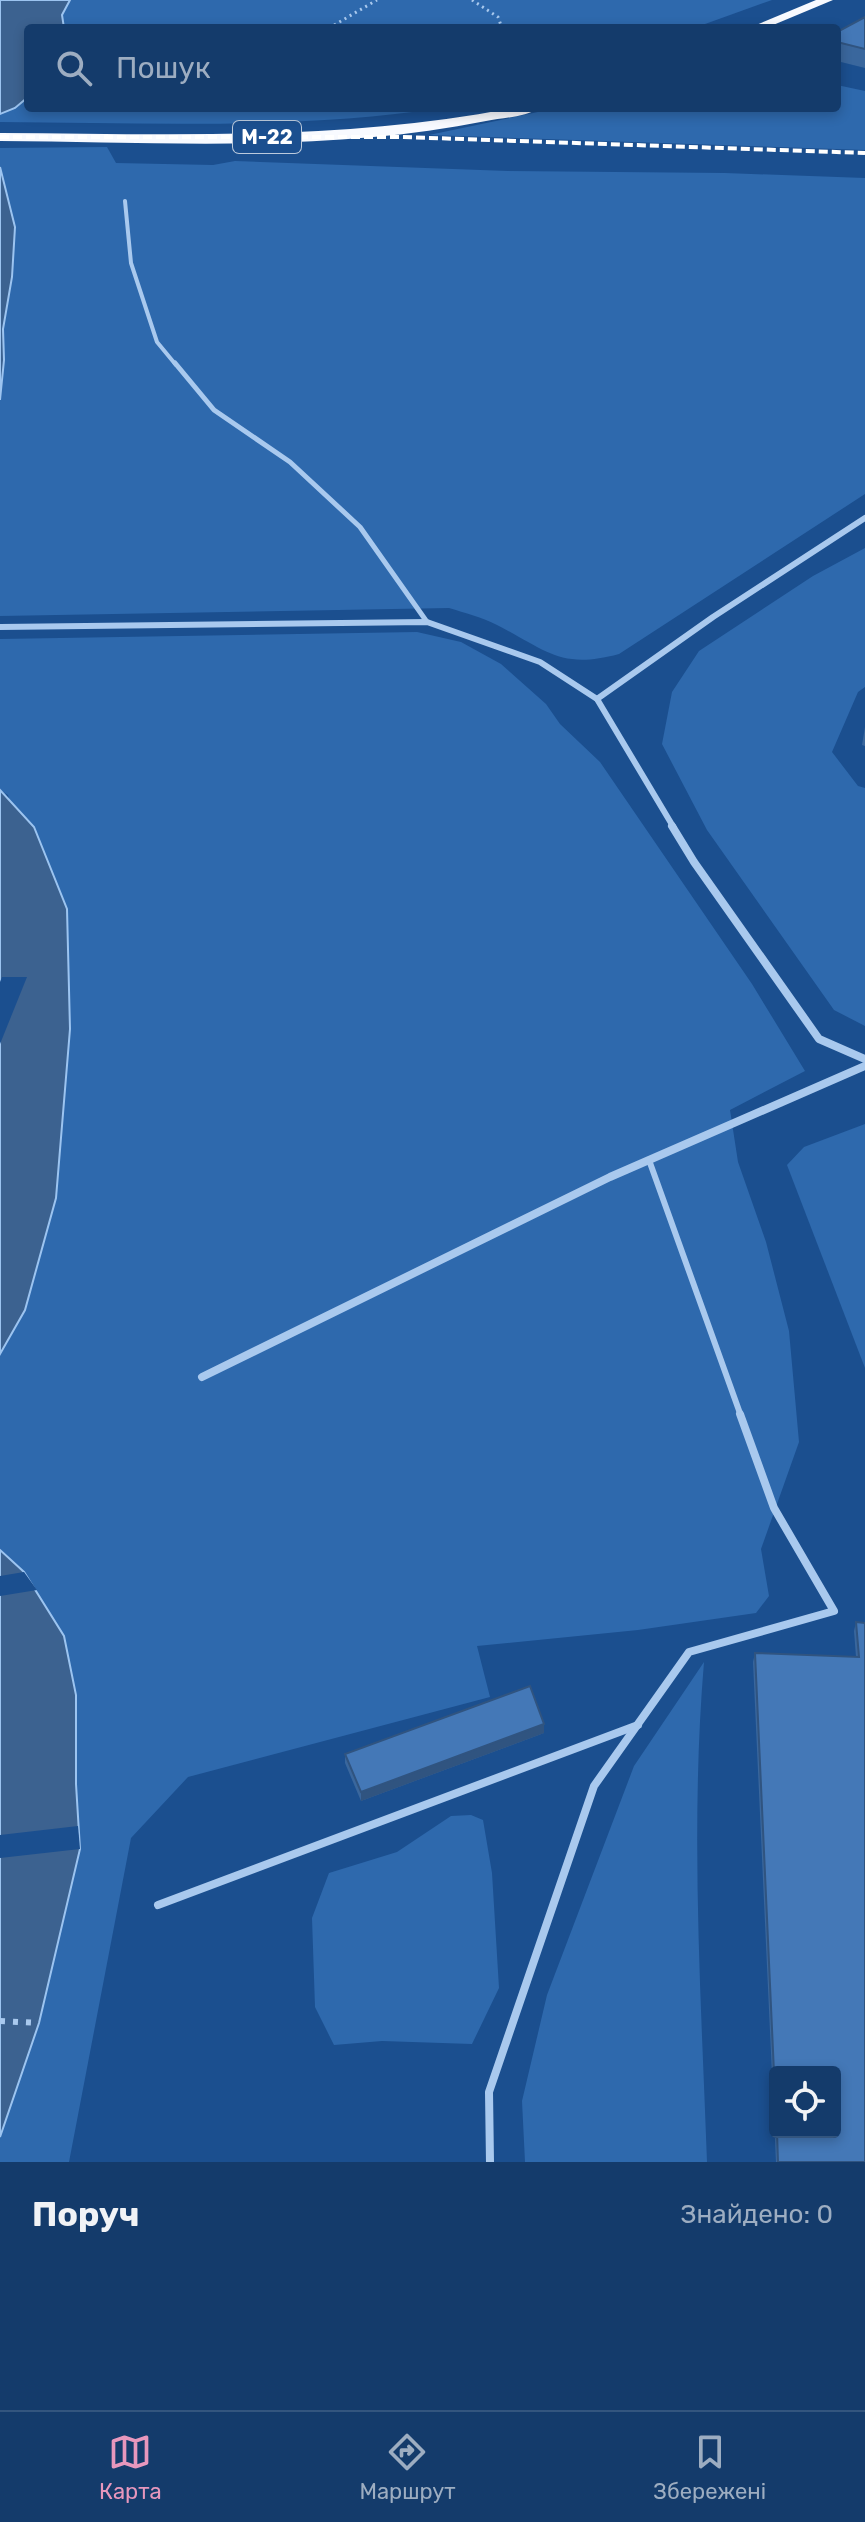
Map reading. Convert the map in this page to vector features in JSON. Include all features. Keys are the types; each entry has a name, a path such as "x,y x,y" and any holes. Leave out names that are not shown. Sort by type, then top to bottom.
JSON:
{"highway":[{"path":"765,24 827,0"},
{"name":"М-22","path":"0,137 326,137 465,123 514,112"}],"street":[{"path":"597,699 713,617 865,518"},
{"path":"0,627 427,622 540,662 597,699 694,862 819,1039 865,1059"},
{"path":"202,1377 649,1160 865,1066"}],"lane":[{"path":"125,201 131,263 157,342 214,410 290,462 360,527 427,622"},
{"path":"490,2162 489,2092 594,1786 689,1652 834,1611 774,1508 649,1160"},
{"path":"158,1905 638,1725"}],"path":[{"path":"336,24 377,0"},
{"path":"472,0 498,17 501,24"},
{"path":"0,2021 39,2023"}],"shaded area":[{"path":"0,0 70,0 62,15 63,24 24,24 24,100 0,114"},
{"path":"40,0 772,0 705,24 45,24"},
{"path":"24,83 24,112 411,112 332,120 166,124 0,122 0,108"},
{"path":"841,86 865,91 865,150 429,135 538,112 841,112"},
{"path":"107,147 116,163 213,165 235,161 508,171 865,178 865,494 619,654 599,658 582,660 554,655 491,622 449,608 0,616 0,148"},
{"path":"0,167 15,227 12,277 3,329 0,400"},
{"path":"865,548 865,687 858,692 832,752 858,786 865,788 865,1026 834,1010 707,830 662,744 672,692 699,651 813,576"},
{"path":"417,632 461,642 501,664 546,704 560,724 600,762 752,984 805,1071 730,1110 738,1162 766,1242 789,1331 799,1442 761,1549 769,1596 756,1613 638,1630 477,1646 490,1697 188,1777 131,1838 69,2162 0,2162 0,2137 39,2023 80,1849 64,1636 24,1572 0,1550 0,1354 25,1310 64,1085 70,1029 8,795 0,790 0,639"},
{"path":"0,790 34,827 67,909 70,1029 56,1198 25,1310 0,1354"},
{"path":"865,1124 865,1368 787,1165 804,1147"},
{"path":"0,1550 24,1572 64,1636 76,1695 80,1849 39,2023 0,2137"},
{"path":"704,1662 697,1849 707,2162 525,2162 522,2101 547,1995 634,1766"},
{"path":"471,1815 483,1820 492,1873 499,1988 472,2044 382,2041 334,2045 315,2007 312,1918 329,1873 397,1852 451,1816"}],"pier":[{"path":"2,977 27,977 0,1044 0,982"},
{"path":"24,1572 37,1590 0,1596 0,1576"},
{"path":"78,1826 80,1849 0,1858 0,1835"}],"building":[{"path":"865,17 865,49 841,43 841,30"},
{"path":"856,1622 865,1623 865,2162 778,2162 777,2138 841,2138 841,2066 774,2066 755,1653 859,1657"},
{"path":"530,1686 544,1724 361,1792 345,1754"}],"railway":[{"path":"0,137 403,137 865,153"}]}
